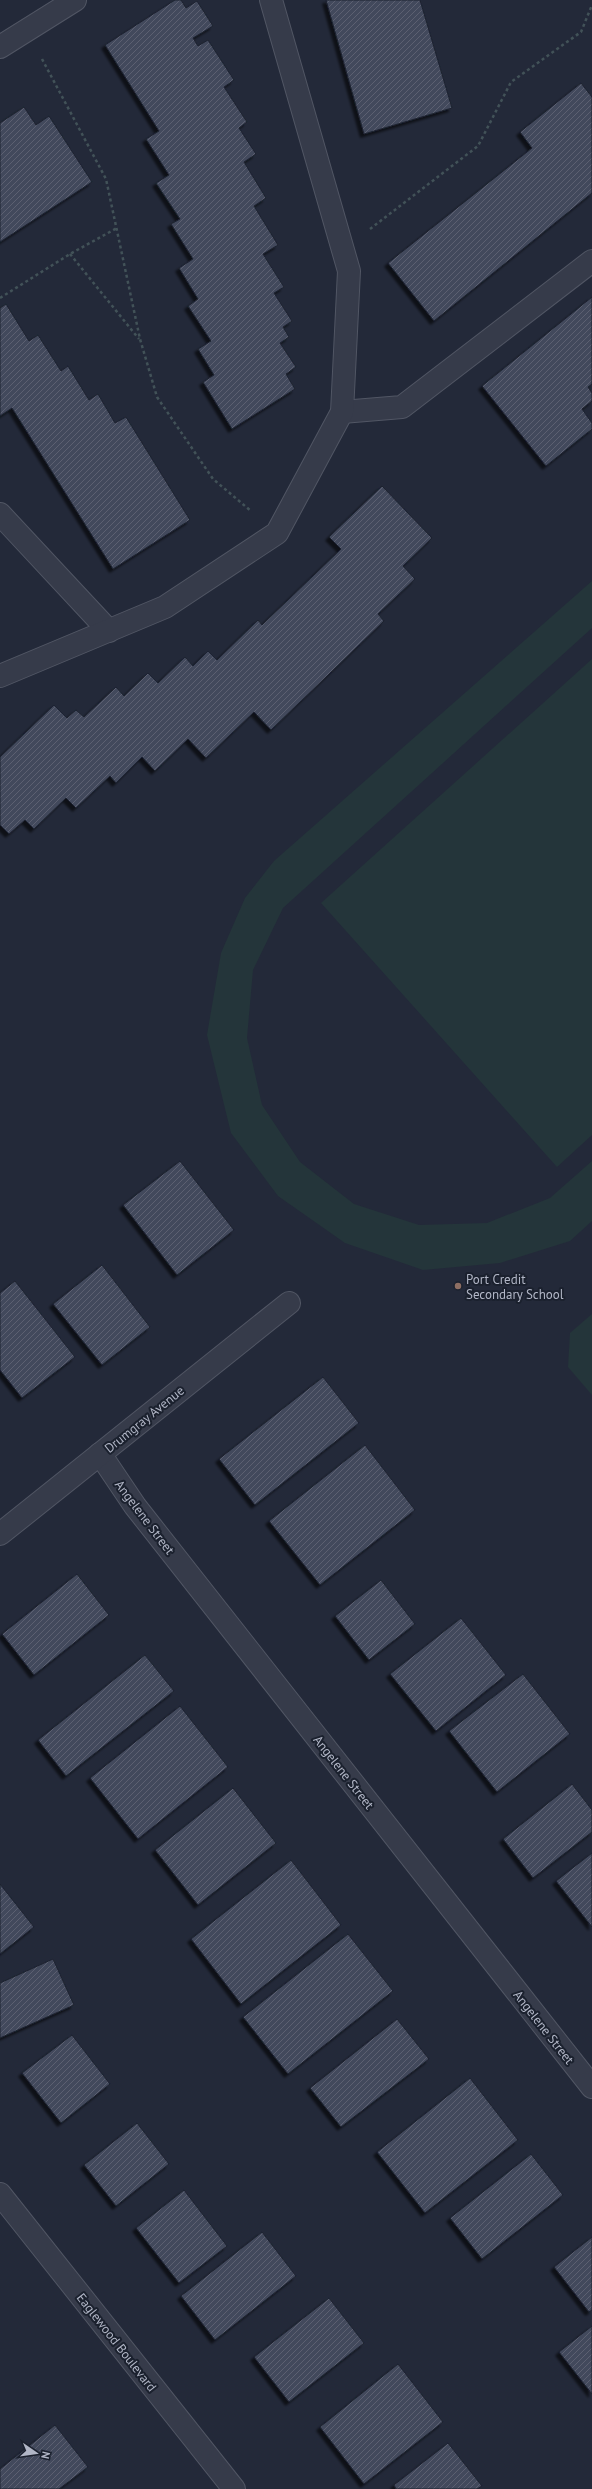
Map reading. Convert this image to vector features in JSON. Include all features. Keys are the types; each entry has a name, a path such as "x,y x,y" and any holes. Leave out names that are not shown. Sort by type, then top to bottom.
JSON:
{"street":[{"path":"0,47 75,0"},
{"path":"0,676 165,607 277,533 342,412 349,272 272,0"},
{"path":"342,412 402,407 592,261"},
{"path":"0,514 109,631"},
{"name":"Drumgray Avenue","path":"0,1534 289,1303"},
{"name":"Angelene Street","path":"100,1454 140,1512 592,2087"},
{"name":"Eaglewood Boulevard","path":"0,2194 234,2489"}],"path":[{"path":"342,250 478,146 511,82 581,32 592,5"},
{"path":"26,31 106,178 140,340 157,397 209,472 277,533"},
{"path":"0,298 70,254 117,228"},
{"path":"70,254 140,340"}],"shaded area":[{"path":"592,581 592,628 283,908 253,970 247,1038 262,1105 300,1162 354,1204 419,1225 487,1223 550,1198 592,1161 592,1221 570,1241 500,1263 423,1270 345,1243 278,1196 231,1133 207,1035 221,953 245,898 274,861"},
{"path":"592,659 592,1135 557,1167 321,903"},
{"path":"592,1314 592,1395 568,1367 570,1333"}],"building":[{"path":"175,0 181,0 186,8 197,1 213,26 193,38 198,46 208,40 234,80 224,87 247,122 239,128 256,154 244,162 266,198 254,206 278,245 263,254 284,287 274,293 292,321 283,327 289,337 280,343 296,367 286,374 295,389 232,429 203,382 214,375 198,349 211,341 188,306 198,299 179,268 193,259 171,224 180,219 156,183 169,175 146,139 159,131 105,45"},
{"path":"326,0 420,0 452,108 364,134"},
{"path":"581,83 592,97 592,193 434,321 388,263 532,148 520,132"},
{"path":"24,107 36,125 49,116 92,182 0,242 0,123"},
{"path":"592,297 592,384 588,387 592,393 592,401 582,409 592,423 592,429 546,466 482,386"},
{"path":"6,304 29,341 38,335 61,371 68,366 89,400 98,394 115,423 126,417 190,520 113,569 12,408 0,416 0,308"},
{"path":"382,486 432,538 403,566 415,579 378,614 384,621 271,730 254,712 206,758 188,739 155,771 142,757 116,783 110,776 76,808 66,798 34,829 25,820 9,834 0,825 0,757 54,705 67,718 76,710 84,717 116,687 124,696 148,673 158,683 185,657 193,666 208,651 217,660 258,620 262,625 341,549 329,537"},
{"path":"180,1161 234,1230 177,1275 123,1205"},
{"path":"102,1265 150,1327 102,1365 53,1304"},
{"path":"15,1281 75,1357 22,1398 0,1370 0,1293"},
{"path":"323,1377 359,1423 255,1505 219,1459"},
{"path":"365,1445 415,1510 320,1585 269,1521"},
{"path":"77,1574 109,1615 34,1675 2,1634"},
{"path":"381,1580 415,1624 369,1660 335,1616"},
{"path":"461,1618 506,1675 436,1731 390,1674"},
{"path":"145,1655 174,1691 66,1776 38,1740"},
{"path":"523,1674 570,1734 497,1792 449,1731"},
{"path":"180,1706 228,1767 138,1839 90,1778"},
{"path":"572,1784 592,1810 592,1832 533,1878 503,1839"},
{"path":"233,1788 276,1843 198,1905 155,1850"},
{"path":"592,1853 592,1927 556,1881"},
{"path":"291,1860 341,1925 241,2004 191,1939"},
{"path":"0,1884 34,1927 0,1954"},
{"path":"348,1934 393,1991 288,2074 243,2017"},
{"path":"53,1959 74,2005 0,2038 0,1983"},
{"path":"397,2019 429,2059 341,2127 310,2088"},
{"path":"72,2035 110,2084 61,2123 22,2073"},
{"path":"470,2078 518,2140 425,2213 377,2152"},
{"path":"137,2123 169,2164 116,2206 84,2165"},
{"path":"531,2154 563,2195 482,2259 450,2218"},
{"path":"184,2190 227,2246 179,2283 136,2228"},
{"path":"262,2232 296,2276 215,2340 181,2296"},
{"path":"592,2237 592,2310 589,2312 554,2267"},
{"path":"329,2298 364,2343 289,2402 254,2357"},
{"path":"592,2326 592,2394 559,2352"},
{"path":"398,2364 443,2422 364,2484 320,2427"},
{"path":"55,2425 88,2467 59,2489 0,2489 0,2469"},
{"path":"448,2443 482,2486 477,2489 396,2489 394,2485"}],"place":[{"name":"Port Credit Secondary School","path":"458,1286"}]}
